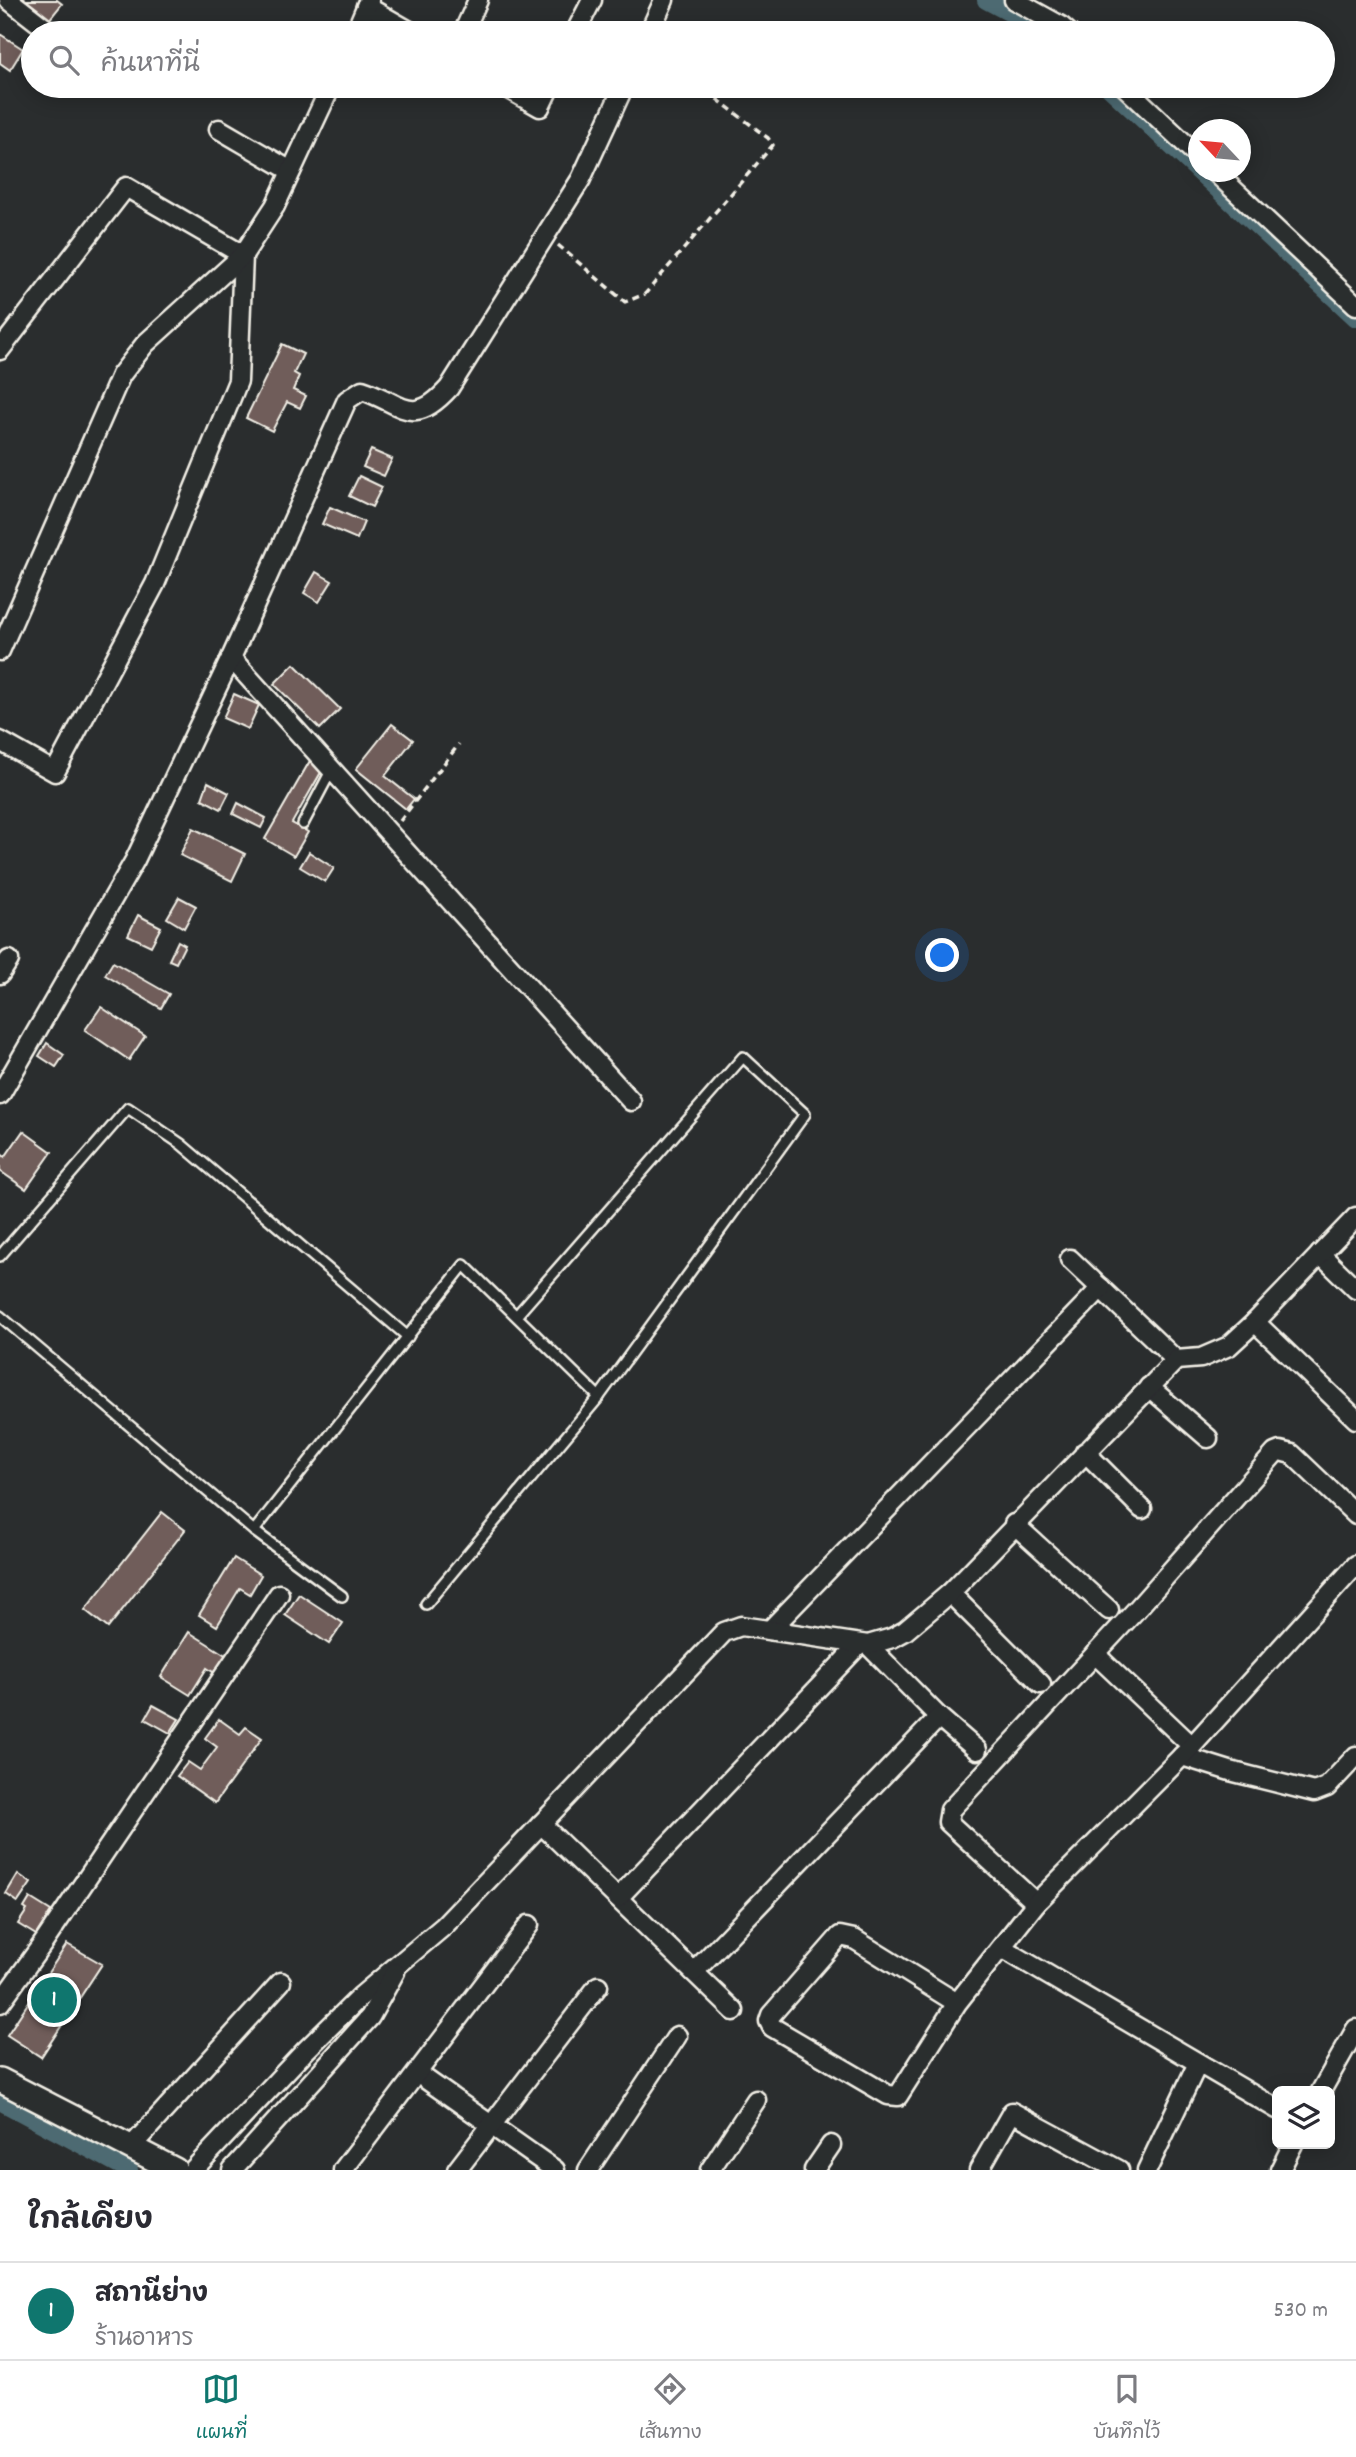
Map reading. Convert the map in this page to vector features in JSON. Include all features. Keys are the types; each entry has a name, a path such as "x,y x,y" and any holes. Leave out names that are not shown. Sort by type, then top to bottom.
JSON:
{"street":[{"path":"9,0 36,21"},
{"path":"468,21 478,0"},
{"path":"581,21 592,0"},
{"path":"654,21 664,0"},
{"path":"1014,0 1051,21"},
{"path":"360,21 368,3 395,21"},
{"path":"0,651 121,375 145,344 243,255 275,206 325,98"},
{"path":"524,98 540,107 544,98"},
{"path":"0,1095 135,860 231,658 347,400 362,390 402,409 420,411 435,403 449,388 581,179 618,98"},
{"path":"1137,98 1188,146"},
{"path":"219,129 291,171"},
{"path":"1226,182 1356,305"},
{"path":"0,351 126,187 243,255"},
{"path":"0,741 55,772 155,584 238,381 243,255"},
{"path":"231,658 631,1101"},
{"path":"193,2170 361,1996 444,1926 724,1632 741,1626 863,1645 892,1639 905,1631 950,1593 1014,1524 1176,1360 1201,1358 1229,1346 1356,1217"},
{"path":"1320,1254 1356,1289"},
{"path":"1070,1259 1176,1360"},
{"path":"770,1630 1101,1289"},
{"path":"1255,1322 1356,1419"},
{"path":"1149,1387 1208,1438"},
{"path":"1036,1903 948,1822 950,1810 1095,1654 1275,1453 1280,1451 1292,1454 1356,1515"},
{"path":"1085,1452 1142,1509"},
{"path":"1014,1524 1110,1611"},
{"path":"957,2003 854,1939 840,1936 771,2015 769,2021 772,2027 892,2097 900,2093 957,2003 1036,1903 1187,1751 1356,1565"},
{"path":"950,1593 1041,1684"},
{"path":"0,2003 279,1594"},
{"path":"863,1645 977,1750"},
{"path":"618,1898 863,1645"},
{"path":"1095,1654 1187,1751 1230,1771 1314,1792 1327,1787 1356,1756"},
{"path":"694,1972 939,1717"},
{"path":"541,1824 734,2011"},
{"path":"343,2170 529,1926"},
{"path":"1002,1948 1272,2106"},
{"path":"232,2170 370,2017 398,1965"},
{"path":"131,2147 281,1982"},
{"path":"457,2170 598,1986"},
{"path":"1324,2086 1356,2029"},
{"path":"587,2170 677,2036"},
{"path":"1147,2170 1198,2063"},
{"path":"417,2073 555,2170"},
{"path":"0,2080 175,2170"},
{"path":"710,2170 756,2100"},
{"path":"979,2170 1013,2112 1119,2170"},
{"path":"814,2170 831,2145"},
{"path":"1280,2170 1290,2149"}],"lane":[{"path":"303,824 332,769"},
{"path":"426,1604 599,1397 805,1114 743,1057 517,1315"},
{"path":"0,1256 128,1108 181,1144 408,1336"},
{"path":"254,1531 464,1265 599,1397"},
{"path":"0,1316 254,1531 342,1596"}],"path":[{"path":"546,235 625,302 645,294 773,145 768,138 716,98"},
{"path":"390,834 459,744"}],"building":[{"path":"23,0 57,0 62,4 48,21 41,21"},
{"path":"0,34 21,48 21,52 10,70 0,63"},
{"path":"282,344 303,354 294,373 299,376 293,390 306,396 300,408 287,402 272,431 246,418"},
{"path":"371,450 392,459 384,476 363,467"},
{"path":"359,476 382,487 372,507 349,496"},
{"path":"330,507 364,522 357,539 322,524"},
{"path":"316,572 332,581 319,602 304,593"},
{"path":"294,664 340,709 320,729 274,684"},
{"path":"234,694 259,705 248,729 223,718"},
{"path":"392,724 413,740 385,776 414,799 406,809 356,769"},
{"path":"311,759 324,767 292,823 308,832 294,856 265,839"},
{"path":"208,782 229,793 221,809 202,799"},
{"path":"238,803 266,818 261,828 233,814"},
{"path":"193,828 245,854 232,881 180,855"},
{"path":"309,852 334,868 325,882 300,867"},
{"path":"179,897 196,906 184,928 167,918"},
{"path":"138,915 161,927 151,946 128,935"},
{"path":"178,941 185,945 176,963 169,960"},
{"path":"113,962 169,994 161,1008 105,975"},
{"path":"101,1007 145,1036 129,1060 85,1030"},
{"path":"47,1043 64,1055 56,1067 39,1056"},
{"path":"23,1131 52,1152 26,1189 0,1171 0,1153 5,1157"},
{"path":"162,1512 185,1530 108,1628 85,1610"},
{"path":"234,1558 261,1575 250,1594 240,1588 217,1626 199,1615"},
{"path":"299,1594 343,1623 329,1644 285,1615"},
{"path":"189,1632 227,1656 216,1674 207,1668 190,1695 161,1677"},
{"path":"153,1705 179,1719 170,1733 145,1719"},
{"path":"219,1719 240,1734 246,1727 262,1738 215,1803 177,1776 188,1762 200,1770 217,1747 205,1738"},
{"path":"18,1874 31,1883 18,1902 6,1894"},
{"path":"30,1898 51,1911 36,1935 18,1924 27,1910 24,1908"},
{"path":"67,1944 102,1964 41,2057 7,2035"}],"waterway":[{"path":"986,0 1025,21"},
{"path":"1120,98 1188,162"},
{"path":"1210,182 1356,318"},
{"path":"0,2101 129,2170"}],"place":[{"name":"สถานีย่าง","path":"54,2000"}]}
